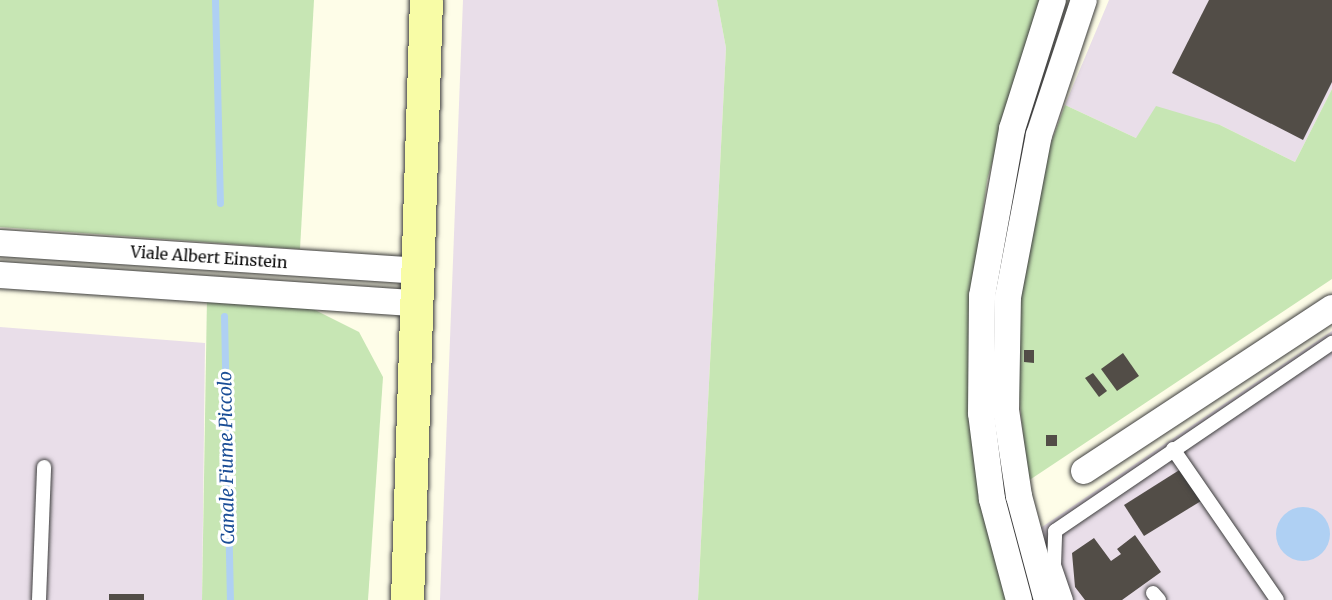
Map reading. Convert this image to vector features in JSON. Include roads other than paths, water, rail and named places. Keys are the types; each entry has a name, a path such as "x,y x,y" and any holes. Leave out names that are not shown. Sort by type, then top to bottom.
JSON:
{"main road":[{"path":"408,600 426,0"}],"street":[{"path":"1020,600 992,499 981,413 982,296 1012,129 1053,0"},
{"path":"1047,600 1019,496 1006,410 1008,297 1039,135 1084,0"},
{"name":"Viale Albert Einstein","path":"0,243 417,271"},
{"name":"Viale Albert Einstein","path":"0,275 416,303"},
{"path":"1084,471 1332,308"}],"lane":[{"path":"1066,600 1054,566 1055,531 1332,343"},
{"path":"1173,449 1277,600"},
{"path":"39,600 44,467"}],"water":[{"path":"1303,507 1313,509 1322,515 1328,524 1330,534 1328,544 1322,553 1313,559 1303,561 1293,559 1284,553 1278,544 1276,534 1278,524 1284,515 1293,509"}],"waterway":[{"name":"Canale Fiume Piccolo","path":"215,0 220,203"},
{"name":"Canale Fiume Piccolo","path":"224,316 230,600"}]}
